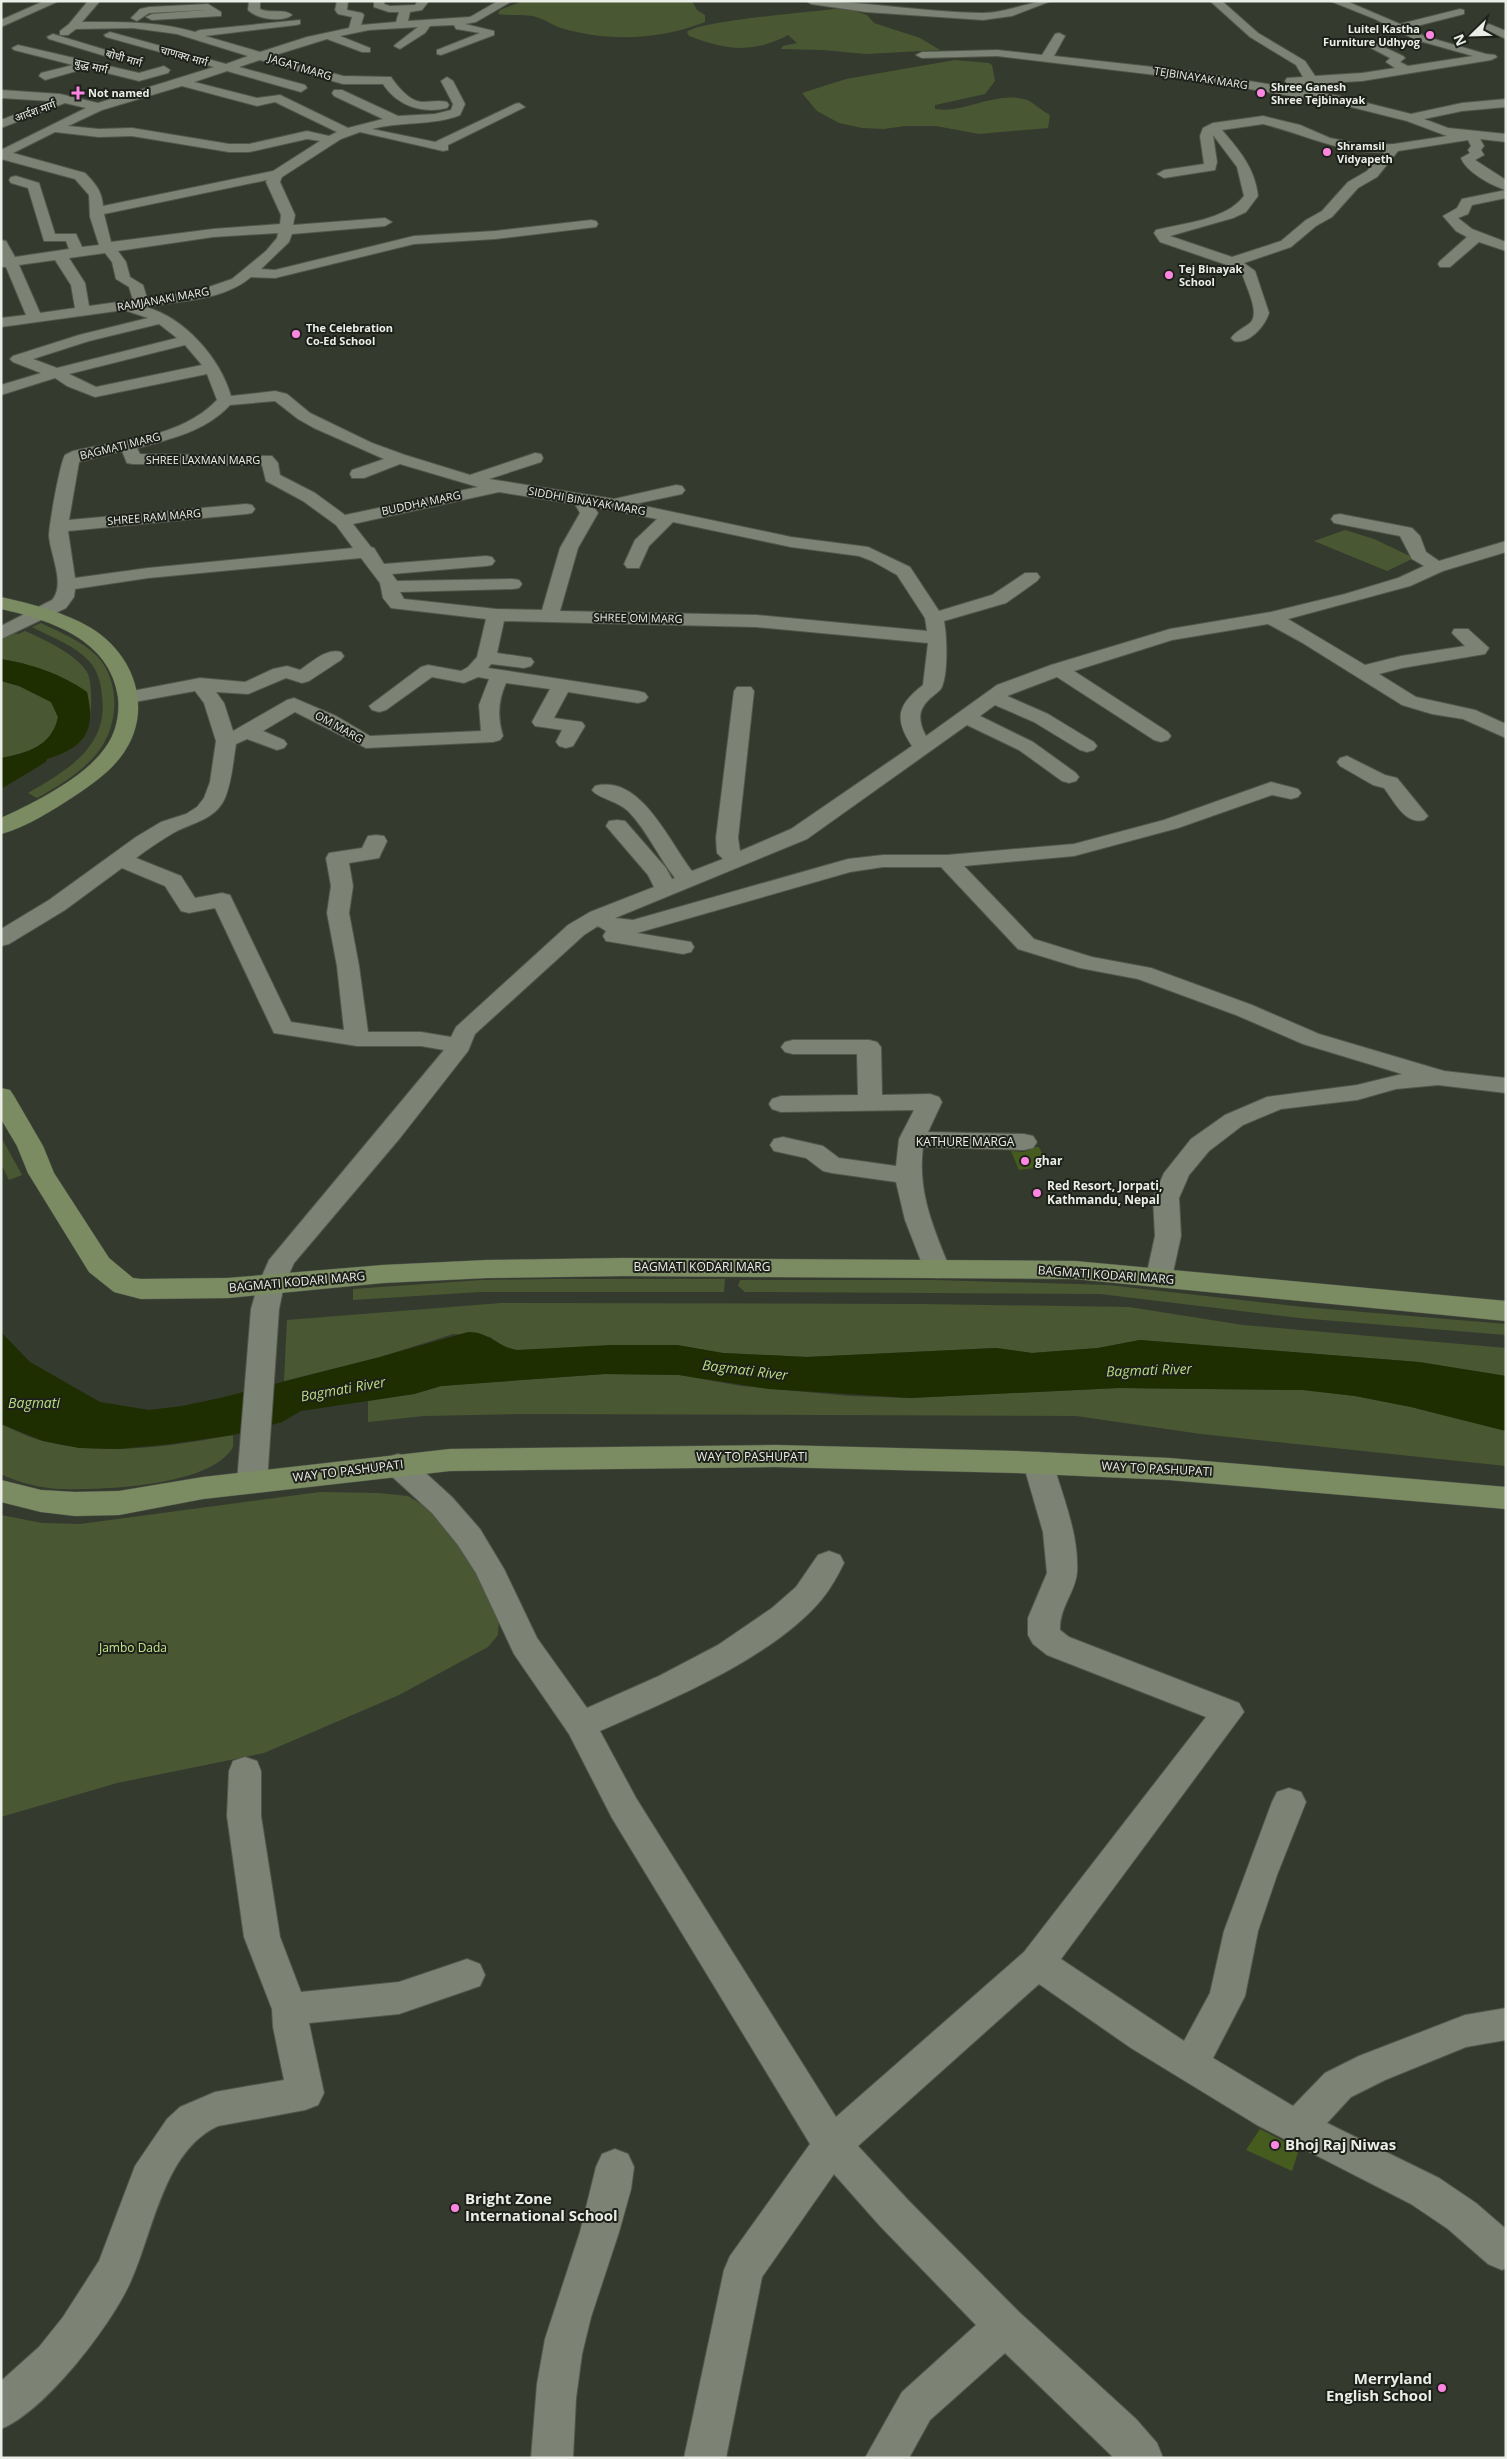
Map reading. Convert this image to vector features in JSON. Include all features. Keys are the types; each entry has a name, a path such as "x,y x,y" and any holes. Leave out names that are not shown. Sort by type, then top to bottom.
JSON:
{"main road":[{"path":"1,603 41,613 83,632 109,650 122,672 129,697 128,719 120,740 112,754 97,770 60,794 1,827"},
{"name":"BAGMATI KODARI MARG","path":"1,1096 30,1146 41,1173 91,1253 112,1277 124,1285 151,1289 268,1297 383,1274 487,1269 633,1267 1075,1270 1241,1288 1506,1311"},
{"name":"WAY TO PASHUPATI","path":"1,1491 75,1504 119,1503 203,1488 398,1465 501,1458 765,1456 1038,1463 1169,1469 1506,1498"}],"street":[{"path":"1,24 54,1"},
{"path":"3,52 53,38 73,27 85,10 95,1"},
{"path":"254,1 254,10 257,13 297,15 302,29 366,50"},
{"path":"343,1 342,12 358,15 354,29"},
{"path":"380,1 378,5 382,8 405,9 418,8 424,1"},
{"path":"2,155 98,107 195,78 323,35 354,29 426,23 444,17 459,20 477,18 507,1"},
{"path":"810,1 866,8 916,6 994,16 1046,1"},
{"path":"1215,1 1242,25 1301,63 1312,80"},
{"path":"1335,1 1400,27 1420,38 1504,61"},
{"name":"JAGAT MARG","path":"208,7 217,14 178,31 135,22 149,10 208,7"},
{"path":"474,7 492,8"},
{"path":"401,25 405,9"},
{"path":"1400,27 1460,12"},
{"name":"JAGAT MARG","path":"73,27 135,22 192,24 297,15"},
{"path":"441,52 490,33 480,29 460,27 459,20"},
{"path":"400,46 421,31 426,26 426,23"},
{"name":"JAGAT MARG","path":"192,24 262,56 343,80 387,80 394,90 417,106 459,104"},
{"path":"1228,26 1242,25"},
{"path":"1489,26 1506,36"},
{"name":"चाणक्य मार्ग","path":"73,27 301,88"},
{"path":"178,31 184,28 215,27"},
{"name":"चाणक्य मार्ग","path":"142,44 178,31"},
{"path":"1048,58 1059,36"},
{"name":"बोधी मार्ग","path":"53,38 124,58"},
{"path":"1375,46 1399,58 1392,62 1406,70"},
{"path":"288,47 306,52"},
{"name":"बुद्ध मार्ग","path":"18,48 139,78 164,70"},
{"name":"TEJBINAYAK MARG","path":"922,55 997,53 1189,75 1339,100 1411,118 1446,132 1506,138"},
{"path":"1270,88 1271,82 1362,77 1491,57"},
{"name":"बोधी मार्ग","path":"139,63 195,78"},
{"path":"1279,64 1301,63"},
{"path":"45,76 85,65"},
{"path":"98,211 276,175 330,140 353,131 396,120 447,116 459,110 459,104 447,81"},
{"path":"181,82 257,102 276,98 353,131 439,146 519,107"},
{"path":"1483,92 1501,103"},
{"path":"338,93 396,120"},
{"path":"1,94 69,99 98,107"},
{"name":"आर्दश मार्ग","path":"1,124 69,99"},
{"path":"1411,118 1462,107 1501,103"},
{"path":"1164,174 1210,168 1211,161 1206,136 1207,131 1214,126 1263,120 1296,128 1326,142 1352,148 1394,148 1472,136 1478,146 1474,150 1478,155 1467,158 1468,161 1486,175 1506,186"},
{"path":"1214,126 1241,160 1251,184 1251,196 1241,210 1161,233 1165,239 1232,262 1248,271 1262,313 1258,323 1239,338"},
{"path":"54,128 99,133 132,132 229,148 249,148 308,135 330,140"},
{"path":"1232,262 1286,244 1312,223 1327,214 1353,185 1372,174 1394,148"},
{"path":"2,155 80,176 89,184 96,195 99,227 108,249 126,261 123,279 136,284 133,305 158,316 187,340 211,368 225,401"},
{"name":"RAMJANAKI MARG","path":"1,323 203,294 237,282 279,247 284,239 288,215 273,182 276,175"},
{"path":"16,180 34,186 49,238 71,237 77,253"},
{"path":"1506,194 1467,202 1463,211 1450,216 1454,223 1476,237 1506,247"},
{"path":"6,263 213,233 385,222"},
{"path":"250,273 275,274 414,240 495,235 592,224"},
{"path":"1445,264 1476,237"},
{"path":"1,244 6,263 18,275 34,317"},
{"path":"153,256 216,247"},
{"path":"261,247 279,247"},
{"path":"60,255 78,283 83,311"},
{"path":"1,277 18,275"},
{"path":"18,359 158,316 203,294"},
{"path":"1,390 57,373 187,340"},
{"path":"1,353 57,373 73,383 95,392 211,368"},
{"name":"SIDDHI BINAYAK MARG","path":"225,401 275,396 281,398 304,416 320,425 399,459 470,480 500,487 611,504 791,542 878,556 904,571 934,618"},
{"name":"BAGMATI MARG","path":"67,585 58,535 71,459 80,455 188,428 206,419 225,401"},
{"name":"SHREE LAXMAN MARG","path":"128,444 133,459 266,460 270,463 272,476 309,496 342,521 368,552"},
{"path":"470,480 535,458"},
{"path":"358,474 399,459"},
{"name":"BUDDHA MARG","path":"342,521 500,487"},
{"path":"611,504 676,490"},
{"path":"550,617 569,548 589,513 582,500"},
{"name":"SHREE RAM MARG","path":"61,526 246,509"},
{"path":"632,564 641,544 670,516"},
{"path":"1340,519 1406,532 1411,536 1418,555 1437,567"},
{"path":"252,1482 268,1297 282,1260 379,1147 460,1046 464,1032 576,930 598,916 799,834 1004,689 1102,654 1184,632 1271,618 1360,595 1404,582 1437,567 1506,546"},
{"path":"4,632 65,598 67,585 148,574 368,552"},
{"name":"SHREE OM MARG","path":"368,552 390,587 392,598 398,604 496,615 756,620 938,638"},
{"path":"380,570 486,561"},
{"path":"923,746 909,725 910,711 915,700 932,687 938,638 934,618 999,599 1031,577"},
{"path":"390,587 513,584"},
{"path":"481,665 496,615"},
{"path":"1271,618 1409,700 1432,708 1468,714 1506,732"},
{"path":"1363,672 1401,662 1478,650 1479,648 1476,643 1461,633"},
{"path":"129,697 200,684 248,688 280,673 287,672 302,677 334,656"},
{"path":"379,706 428,672 464,677 481,665 524,662"},
{"path":"481,665 500,676 638,697"},
{"path":"1058,669 1161,736"},
{"name":"OM MARG","path":"247,732 273,717 292,722 329,720 366,742 492,736 488,723 490,692 500,676"},
{"path":"1,939 57,905 144,842 169,827 204,811 214,798 220,782 226,741 214,702 200,684"},
{"path":"562,685 542,722 575,726 566,742"},
{"path":"739,860 728,853 726,838 744,691"},
{"path":"992,696 1016,705 1087,746"},
{"path":"966,717 1026,746 1069,777"},
{"path":"226,741 247,732 277,744"},
{"path":"1347,762 1380,781 1390,782 1418,816"},
{"path":"598,916 613,926 634,927 848,866 883,861 948,861 1037,855 1083,848 1171,824 1271,788 1291,793"},
{"path":"602,790 626,798 638,810 652,826 676,867 688,880"},
{"path":"617,826 658,873 666,889"},
{"path":"357,1039 348,966 338,913 342,886 337,858 371,853 376,840"},
{"path":"121,860 172,880 189,906 222,900 282,1028 357,1039 421,1039 460,1046"},
{"path":"948,861 1026,944 1088,963 1143,973 1244,1010 1311,1039 1442,1078 1506,1086"},
{"path":"576,930 683,947"},
{"path":"793,1047 869,1047 870,1103"},
{"path":"1158,1278 1168,1236 1166,1198 1177,1173 1200,1145 1234,1120 1276,1102 1357,1092 1395,1082 1442,1078"},
{"path":"782,1104 930,1102 912,1139"},
{"name":"KATHURE MARGA","path":"937,1269 909,1197 907,1176 912,1139 1024,1142"},
{"path":"783,1145 814,1152 832,1165 863,1168 907,1176"},
{"path":"705,2458 744,2270 832,2145 1037,1963 1228,1712 1058,1646 1044,1635 1044,1618 1062,1573 1058,1532 1038,1463"},
{"path":"398,1465 442,1505 470,1537 489,1569 525,1646 581,1725 624,1808 832,2145 894,2213 1005,2326 1121,2434 1142,2458"},
{"path":"581,1725 668,1685 756,1637 809,1594 829,1564"},
{"path":"1,2408 53,2361 77,2331 100,2296 115,2272 148,2179 180,2130 193,2119 215,2109 305,2093 290,2028 290,2008 262,1936 244,1816 245,1771"},
{"path":"1190,2065 1227,1996 1241,1931 1260,1875 1289,1802"},
{"path":"1037,1963 1190,2065 1298,2128 1366,2160 1425,2191 1462,2216 1502,2250"},
{"path":"290,2008 399,1998 467,1975"},
{"path":"1298,2128 1338,2085 1372,2068 1465,2031 1506,2024"},
{"path":"552,2458 558,2383 565,2340 612,2196 615,2166"},
{"path":"886,2458 916,2406 1005,2326"}],"green space":[{"path":"523,1 692,1 697,10 705,15 705,22 670,33 652,36 615,37 597,36 561,28 535,17 498,14 500,10"},
{"path":"835,9 849,9 867,15 874,23 920,38 940,50 866,54 781,49 783,46 797,43 788,35 763,45 739,48 702,41 689,36 687,32 712,24"},
{"path":"955,60 989,63 992,65 995,81 985,94 935,105 935,109 946,110 1004,98 1027,100 1050,115 1048,128 979,134 936,126 905,126 884,129 862,128 839,123 817,111 802,93 846,79"},
{"path":"1345,530 1374,539 1414,558 1387,571 1314,541"},
{"path":"41,623 77,641 97,656 105,666 110,678 114,704 110,729 98,752 77,772 37,798 28,793 57,776 82,755 92,743 99,730 102,714 101,686 99,677 92,665 83,655 69,646 32,627"},
{"path":"1,631 18,634 25,631 60,648 77,660 88,674 91,693 91,713 87,692 23,663 1,659"},
{"path":"1,681 19,686 51,702 58,717 55,727 44,741 20,754 1,758"},
{"path":"1,1137 22,1175 9,1180 1,1164"},
{"path":"725,1279 724,1292 480,1292 353,1300 353,1289 481,1280"},
{"path":"740,1280 934,1280 1108,1285 1303,1307 1506,1324 1506,1335 1299,1318 1100,1294 745,1292 738,1286"},
{"path":"501,1303 922,1304 1129,1307 1243,1325 1506,1348 1506,1376 1419,1362 1140,1340 1098,1348 1032,1353 996,1348 807,1357 723,1353 677,1345 518,1350 507,1349 490,1337 453,1334 380,1357 284,1381 287,1320"},
{"path":"605,1374 679,1375 741,1386 850,1396 910,1398 1118,1388 1303,1390 1355,1396 1411,1407 1506,1431 1506,1466 1201,1434 1076,1416 524,1414 424,1416 368,1422 368,1401 414,1394 441,1386"},
{"path":"1,1424 38,1440 67,1446 115,1449 138,1448 186,1443 233,1435 233,1447 221,1460 202,1471 179,1478 127,1487 53,1488 23,1482 1,1474"},
{"name":"Jambo Dada","path":"320,1492 378,1493 408,1496 434,1512 456,1532 499,1615 498,1635 488,1647 399,1695 264,1753 117,1783 1,1817 1,1515 42,1523 80,1524"}],"water":[{"path":"1,659 46,671 77,685 87,692 90,718 85,736 79,743 71,749 47,759 46,762 1,789 1,758 20,754 44,741 55,727 58,717 51,702 19,686 1,681"},
{"name":"Bagmati","path":"1,1332 30,1362 100,1402 149,1410 182,1406 220,1398 380,1357 468,1332 482,1334 511,1349 518,1350 610,1345 677,1345 723,1353 807,1357 996,1348 1032,1353 1098,1348 1140,1340 1419,1362 1506,1376 1506,1431 1411,1407 1355,1396 1303,1390 1118,1388 910,1398 769,1389 679,1375 605,1374 441,1386 414,1394 301,1411 282,1422 233,1435 118,1449 79,1448 43,1441 1,1424"}],"building":[{"name":"ghar","path":"1039,1147 1048,1166 1019,1170 1011,1151 1024,1152"},
{"name":"Bhoj Raj Niwas","path":"1260,2129 1299,2149 1292,2171 1246,2150"}],"place":[{"name":"Luitel Kastha Furniture Udhyog","path":"1430,35"},
{"name":"Not named","path":"78,93"},
{"name":"Shree Ganesh Shree Tejbinayak","path":"1261,93"},
{"name":"Shramsil Vidyapeth","path":"1327,152"},
{"name":"Tej Binayak School","path":"1169,275"},
{"name":"The Celebration Co-Ed School","path":"296,334"},
{"name":"ghar","path":"1025,1161"},
{"name":"Red Resort, Jorpati, Kathmandu, Nepal","path":"1037,1193"},
{"name":"Bhoj Raj Niwas","path":"1275,2145"},
{"name":"Bright Zone International School","path":"455,2208"},
{"name":"Merryland English School","path":"1442,2388"}],"water label":[{"name":"Bagmati River","path":"745,1370"},
{"name":"Bagmati River","path":"1149,1370"},
{"name":"Bagmati River","path":"343,1389"}]}
